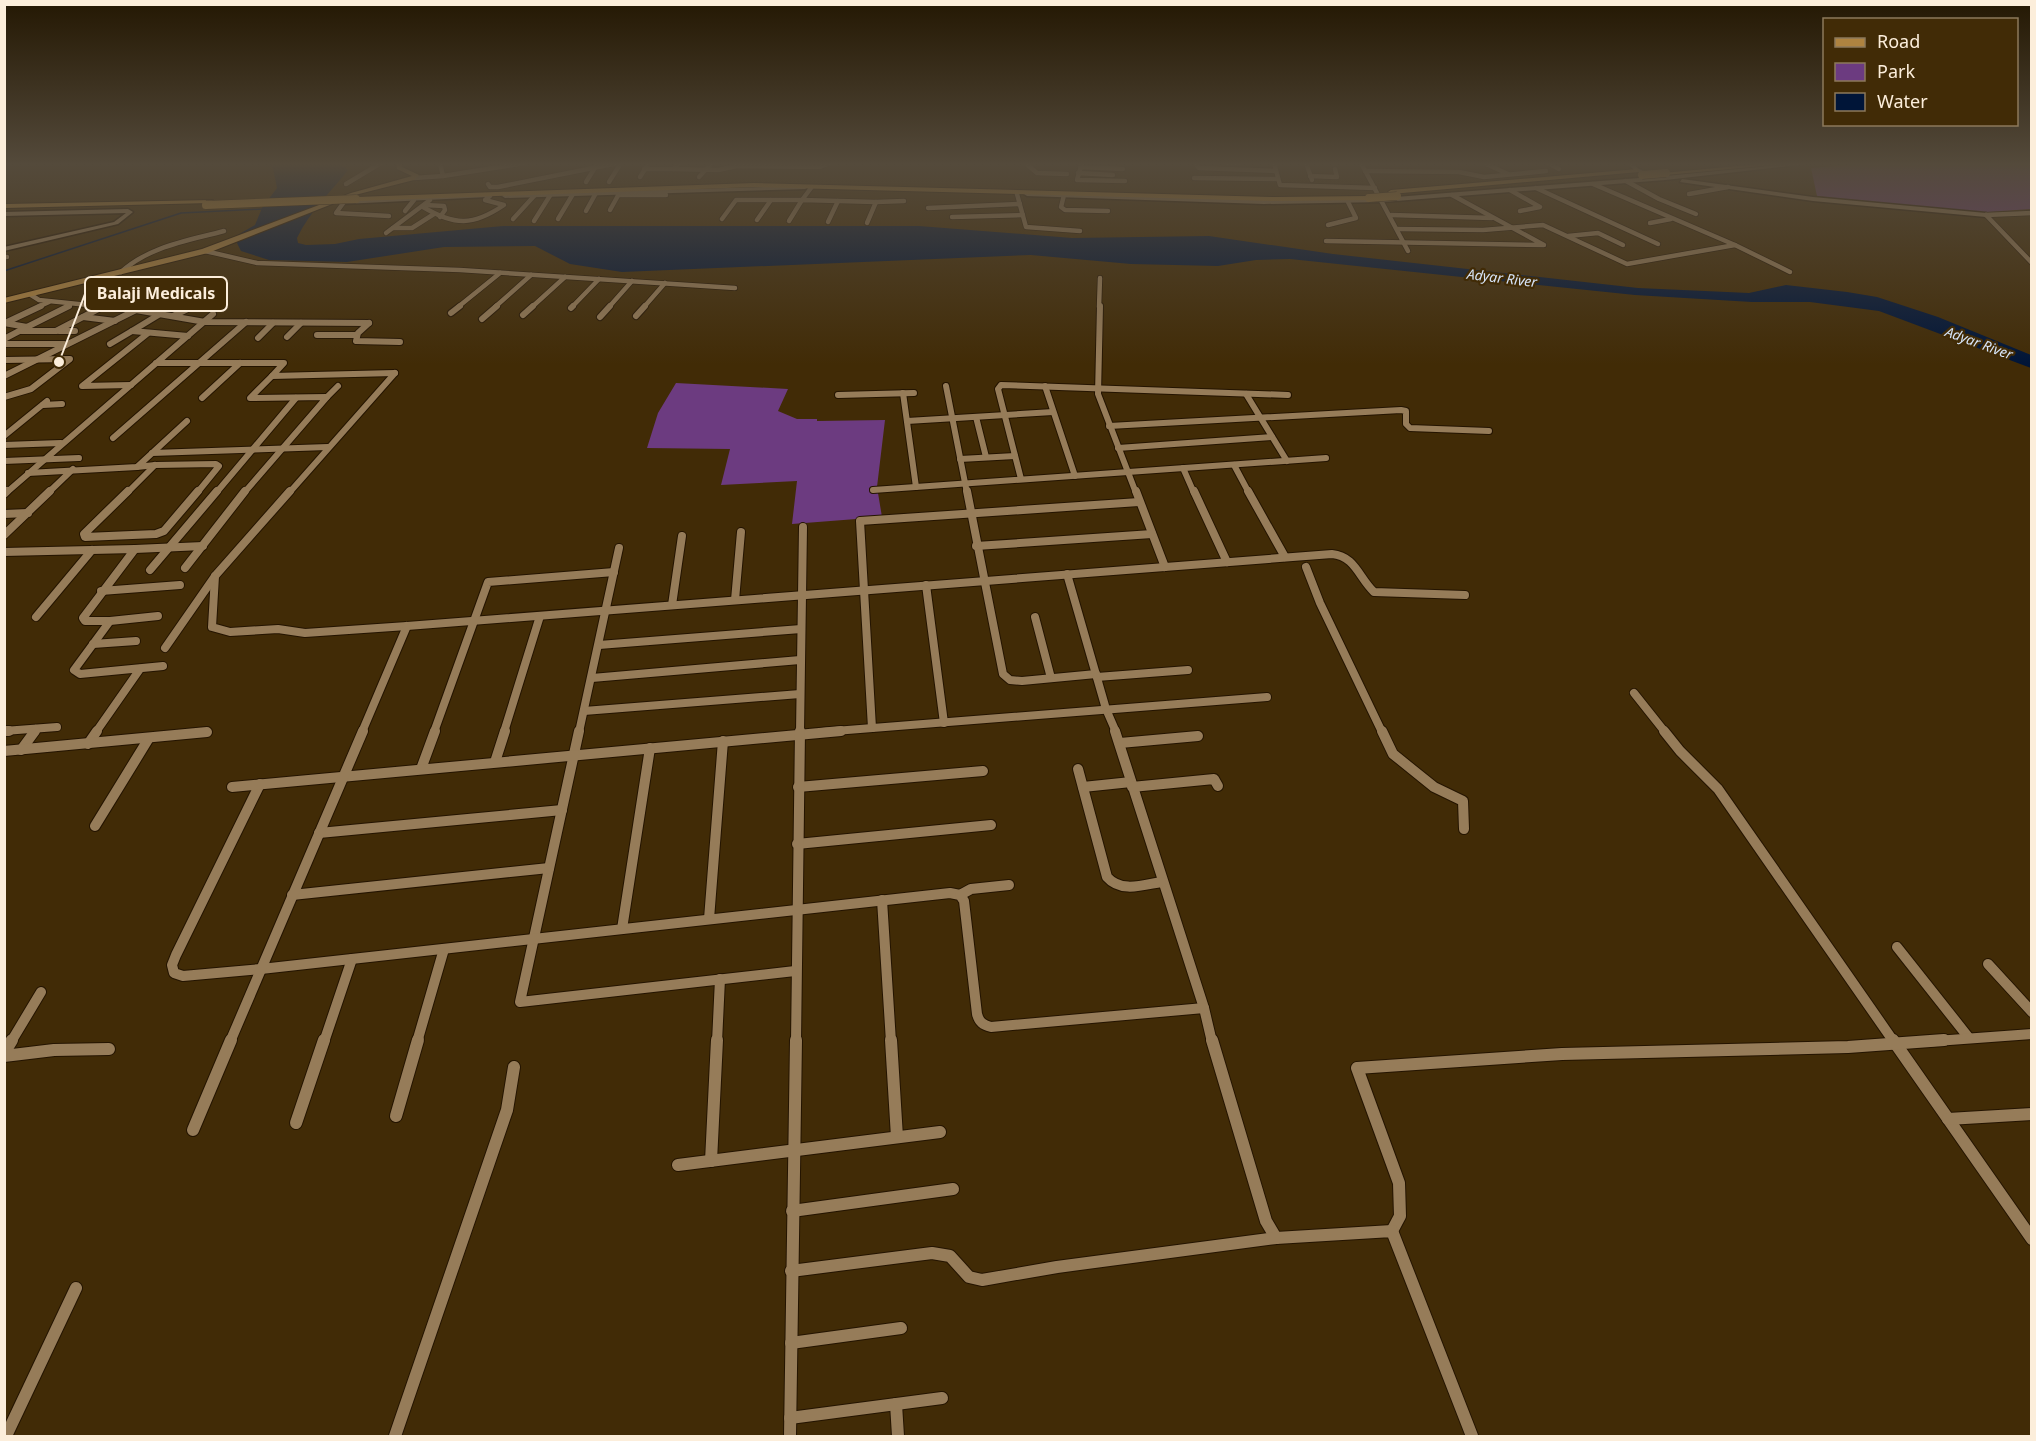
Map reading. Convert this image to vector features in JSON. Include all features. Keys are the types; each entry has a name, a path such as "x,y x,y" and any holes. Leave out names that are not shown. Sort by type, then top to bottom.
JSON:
{"main road":[{"path":"4,301 207,250 260,230"}],"street":[{"path":"5,253 89,230"},
{"path":"386,233 389,230"},
{"path":"1070,230 1080,231"},
{"path":"1399,230 1408,251"},
{"path":"1326,241 1544,245 1519,230"},
{"path":"1555,230 1627,264 1735,245"},
{"path":"1629,230 1659,244"},
{"path":"1699,230 1790,272"},
{"path":"2000,230 2031,262"},
{"path":"121,272 133,261 148,254 224,231"},
{"path":"1568,236 1598,233 1623,245"},
{"path":"1343,241 1346,249"},
{"path":"207,250 223,252 236,259 257,263 500,273 735,288"},
{"path":"451,313 500,273"},
{"path":"482,319 531,275"},
{"path":"524,315 565,277"},
{"path":"1100,278 1097,388 1109,426 1165,567"},
{"path":"571,308 599,279"},
{"path":"600,317 632,281"},
{"path":"636,316 664,284"},
{"path":"144,311 183,292"},
{"path":"31,295 49,302 105,306 205,321 369,323 357,335 356,341 400,342"},
{"path":"173,316 213,296"},
{"path":"5,323 49,302"},
{"path":"4,339 71,304"},
{"path":"56,331 105,306"},
{"path":"4,376 136,310"},
{"path":"110,344 160,314"},
{"path":"4,494 213,314"},
{"path":"83,317 115,321"},
{"path":"113,438 246,322"},
{"path":"5,323 27,327"},
{"path":"258,338 273,323"},
{"path":"287,337 301,323"},
{"path":"330,323 317,335 357,335"},
{"path":"21,331 75,331"},
{"path":"132,331 188,336"},
{"path":"132,385 82,386 147,334"},
{"path":"4,344 69,344"},
{"path":"4,360 70,359 21,396 4,397"},
{"path":"155,363 285,364 250,398 327,397"},
{"path":"202,398 240,363"},
{"path":"165,648 215,576 395,373 272,376"},
{"path":"185,568 249,486 339,386"},
{"path":"946,386 983,581 1003,674 1006,678 1015,680 1188,670"},
{"path":"1021,480 999,386 1288,395"},
{"path":"1045,386 1075,476"},
{"path":"903,393 916,487"},
{"path":"838,394 914,393"},
{"path":"1246,394 1287,461"},
{"path":"150,570 296,398"},
{"path":"4,436 44,403 62,404"},
{"path":"1109,426 1259,416 1405,410 1406,424 1410,428 1489,431"},
{"path":"907,421 1053,412"},
{"path":"976,417 986,457"},
{"path":"137,467 187,421"},
{"path":"1118,448 1272,437"},
{"path":"4,445 61,443"},
{"path":"152,453 328,447"},
{"path":"960,459 1015,456"},
{"path":"4,461 79,458"},
{"path":"873,490 1326,458"},
{"path":"28,473 155,465 219,466 161,533 85,537 84,534 155,465"},
{"path":"1234,465 1285,557"},
{"path":"1183,468 1227,562"},
{"path":"4,535 73,469"},
{"path":"872,728 860,521 1139,502"},
{"path":"4,514 28,513"},
{"path":"790,1437 795,909 803,527"},
{"path":"735,600 741,532"},
{"path":"976,546 1152,534"},
{"path":"672,605 682,536"},
{"path":"4,552 203,546"},
{"path":"620,548 520,1002 795,971"},
{"path":"135,549 82,618 85,621 111,621 158,616"},
{"path":"36,617 92,550"},
{"path":"215,576 212,627 230,632 278,629 304,633 406,626 1285,557 1344,555 1374,592 1465,595"},
{"path":"1306,567 1320,603 1393,754 1434,787 1463,801 1464,829"},
{"path":"421,769 488,582 615,572"},
{"path":"1067,574 1106,709 1120,743 1161,882 1204,1008 1220,1072 1266,1221 1276,1238"},
{"path":"101,591 180,585"},
{"path":"926,585 944,723"},
{"path":"495,762 540,616"},
{"path":"1035,617 1050,678"},
{"path":"111,621 77,665 74,670 76,673 164,666"},
{"path":"193,1130 406,626"},
{"path":"599,645 801,629"},
{"path":"93,645 136,641"},
{"path":"592,678 800,660"},
{"path":"88,744 140,669"},
{"path":"1634,693 1680,751 1718,789 2031,1239"},
{"path":"584,711 800,694"},
{"path":"232,787 799,734 1267,698"},
{"path":"4,731 57,727"},
{"path":"21,750 36,729"},
{"path":"4,751 207,732"},
{"path":"1120,743 1198,736"},
{"path":"95,826 149,738"},
{"path":"710,919 723,741"},
{"path":"622,929 650,748"},
{"path":"1078,769 1107,877 1111,884 1121,887 1161,882"},
{"path":"798,787 983,771"},
{"path":"1083,787 1214,779 1218,786"},
{"path":"260,784 172,965 174,973 183,976 261,969 950,892 960,895 964,901 977,1014 979,1021 985,1026 991,1028 1204,1008"},
{"path":"319,833 562,810"},
{"path":"797,843 991,825"},
{"path":"292,895 549,868"},
{"path":"960,895 965,890 1009,885"},
{"path":"882,900 897,1137"},
{"path":"1897,947 1969,1038"},
{"path":"396,1116 444,949"},
{"path":"296,1124 352,959"},
{"path":"1988,964 2031,1012"},
{"path":"711,1161 720,979"},
{"path":"4,1054 41,992"},
{"path":"1472,1437 1392,1231 1400,1216 1399,1183 1357,1068 1562,1054 1848,1047 2031,1034"},
{"path":"4,1054 109,1049"},
{"path":"394,1437 507,1110 514,1066"},
{"path":"1947,1119 2031,1114"},
{"path":"678,1165 940,1132"},
{"path":"792,1210 953,1189"},
{"path":"791,1271 932,1253 951,1256 969,1276 982,1280 1058,1267 1276,1238 1392,1231"},
{"path":"6,1437 76,1288"},
{"path":"791,1342 901,1328"},
{"path":"790,1418 942,1398"},
{"path":"896,1404 898,1437"}],"green space":[{"path":"676,383 788,389 778,411 797,419 885,420 877,487 869,488 870,493 878,493 882,517 792,524 797,481 721,485 730,449 647,448 658,413"}],"water":[{"name":"Adyar River","path":"246,230 301,230 297,238 298,243 306,245 335,244 359,239 456,230 973,230 1072,238 1209,236 1333,254 1638,288 1749,293 1786,285 1847,292 1877,297 1938,317 2031,355 2031,368 1879,311 1810,302 1752,302 1635,295 1290,259 1256,260 1218,266 1131,264 1031,255 622,272 570,264 535,246 444,247 347,262 269,260 241,251 234,237"}],"waterway":[{"path":"4,271 128,230"}],"place":[{"name":"Balaji Medicals","path":"59,362"}]}
